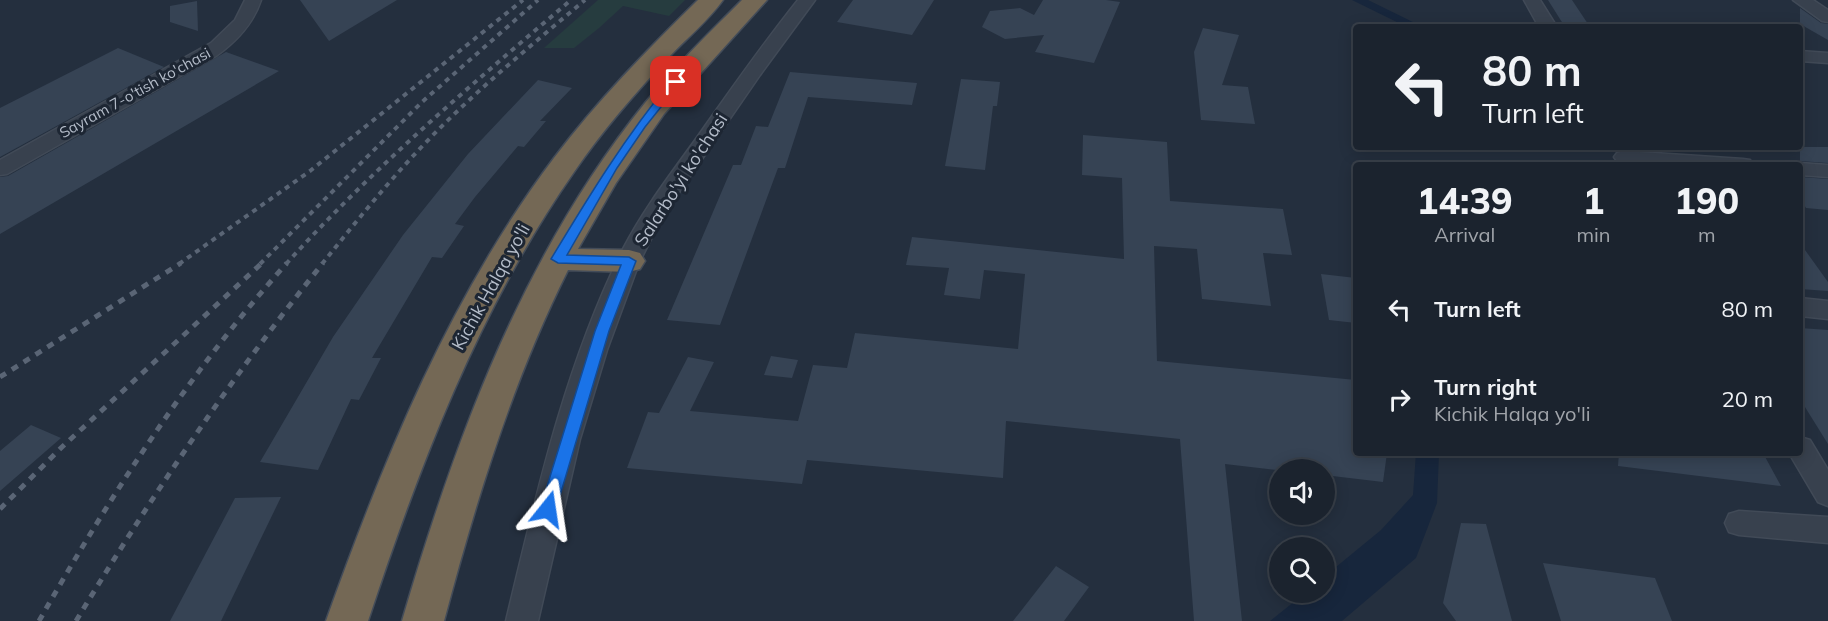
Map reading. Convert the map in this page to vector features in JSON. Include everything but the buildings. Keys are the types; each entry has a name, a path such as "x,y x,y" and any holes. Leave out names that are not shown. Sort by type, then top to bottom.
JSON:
{"highway":[{"name":"Kichik Halqa yo'li","path":"347,621 377,533 438,387 508,250 563,167 596,124 629,85 711,0"},
{"path":"423,621 448,528 496,389 558,259 612,168 641,125 676,82 755,0"},
{"path":"558,259 629,261"}],"street":[{"name":"Sayram 7-o'tish ko'chasi","path":"0,169 210,52 240,26 253,0"},
{"name":"Salarbo'yi ko'chasi","path":"522,621 542,533 573,421 602,331 629,261 665,198 729,104 807,0"},
{"path":"1532,0 1546,24"},
{"path":"1801,0 1828,17"},
{"path":"1803,56 1828,58"},
{"path":"1624,156 1703,162"},
{"path":"1803,169 1828,171"},
{"path":"1803,307 1828,310"},
{"path":"1803,453 1828,494"},
{"path":"1738,523 1828,530"}],"green space":[{"path":"598,0 685,0 669,16 623,6 574,48 544,48"}],"water":[{"path":"1352,0 1368,0 1417,24 1401,24"},
{"path":"1416,456 1439,456 1437,503 1416,558 1342,621 1270,621 1292,603 1335,603 1335,568 1381,530 1413,495"}],"railway":[{"path":"179,264 310,171 523,0"},
{"path":"260,264 422,102 538,0"},
{"path":"286,264 388,160 571,0"},
{"path":"322,264 422,146 455,113 585,0"},
{"path":"0,377 181,263"},
{"path":"0,509 62,447 262,263"},
{"path":"39,621 94,527 154,435 217,347 287,263"},
{"path":"76,621 133,529 225,393 323,263"}],"route":[{"path":"548,509 602,331 629,261 558,259 612,168 641,125 676,82"}]}
